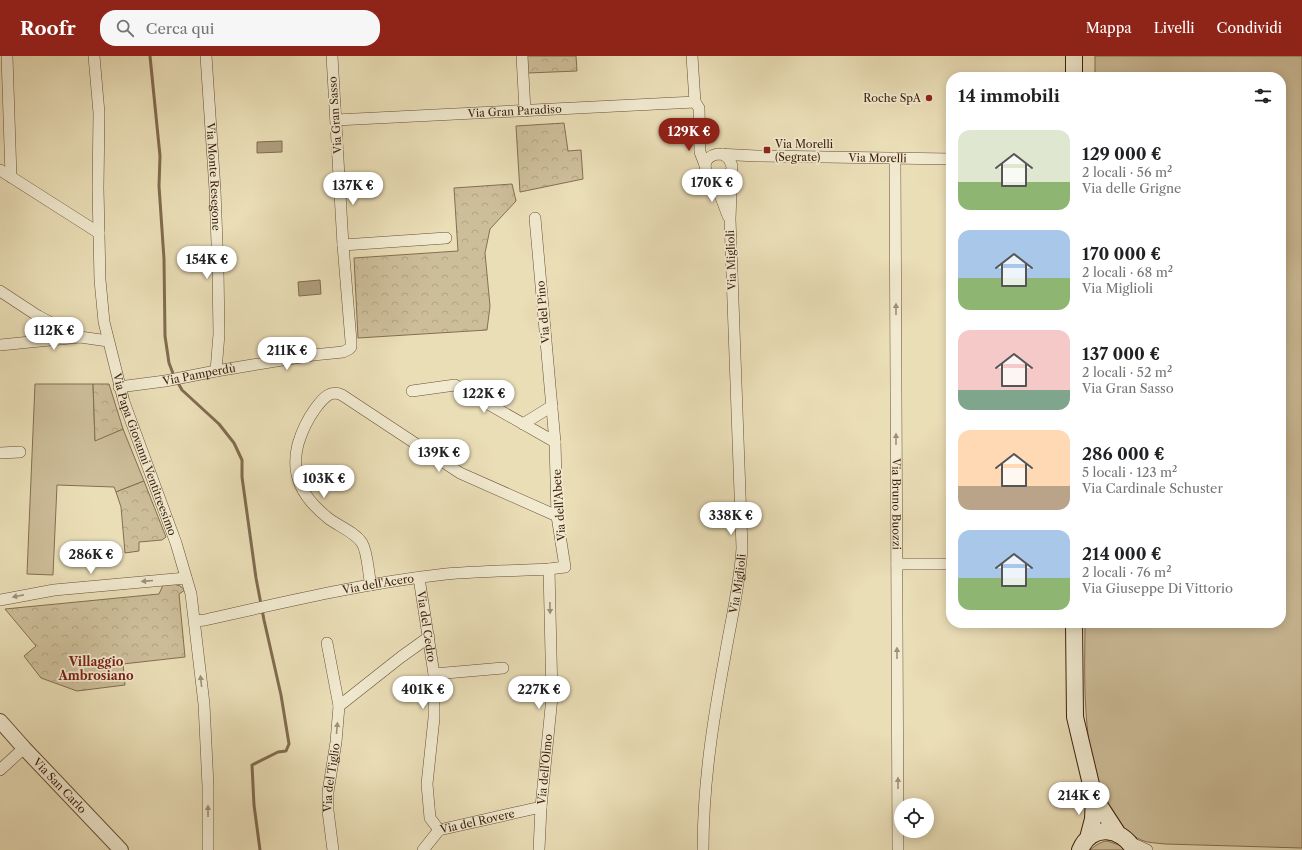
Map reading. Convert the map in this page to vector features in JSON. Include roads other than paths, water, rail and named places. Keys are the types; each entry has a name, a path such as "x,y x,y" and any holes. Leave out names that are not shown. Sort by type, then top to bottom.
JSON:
{"main road":[{"path":"1074,56 1074,72"},
{"path":"1074,628 1075,720 1094,797 1093,819 1081,846"},
{"path":"1094,797 1127,842"},
{"path":"1081,846 1098,833 1105,831 1127,842"}],"street":[{"path":"7,56 11,177"},
{"name":"Via Papa Giovanni Ventitreesimo","path":"94,56 99,113 98,188 102,303 108,340 119,387 176,543 190,594 195,621 204,704 208,786 208,850"},
{"name":"Via Monte Resegone","path":"206,56 215,190 218,270 219,334 216,370"},
{"name":"Via Gran Sasso","path":"332,56 343,245 351,340 351,347 349,349"},
{"path":"522,56 525,111"},
{"path":"692,56 695,102 699,108 700,152 706,165 707,173 714,179 730,219"},
{"name":"Via Gran Paradiso","path":"336,120 695,102"},
{"path":"700,133 707,146 729,159 731,169 725,178 718,180 714,179"},
{"path":"706,165 708,159 720,154"},
{"name":"Via Morelli","path":"720,154 946,159"},
{"name":"Via Morelli","path":"731,169 743,159 757,156"},
{"name":"Via Bruno Buozzi","path":"895,158 898,850"},
{"name":"Via Miglioli","path":"703,850 704,796 714,719 739,575 742,548 730,219 731,169"},
{"path":"0,170 99,233"},
{"name":"Via del Pino","path":"535,218 552,406"},
{"path":"343,245 446,238"},
{"path":"0,291 38,316 80,337"},
{"path":"36,340 38,316"},
{"path":"0,345 36,340 80,337 108,340"},
{"name":"Via Pamperdù","path":"119,387 169,381 216,370 313,355 343,352 349,349"},
{"path":"412,391 455,385 555,442"},
{"path":"370,585 364,548 361,542 315,506 304,493 296,473 296,452 304,427 313,411 325,396 332,393 342,395 460,473 558,516"},
{"path":"524,424 552,406"},
{"name":"Via dell'Abete","path":"552,406 558,516 565,567"},
{"path":"0,453 20,452"},
{"path":"897,564 946,564"},
{"name":"Via dell'Acero","path":"195,621 370,585 447,574 549,570 565,567"},
{"name":"Via dell'Olmo","path":"539,850 541,807 552,696 549,570"},
{"path":"0,600 54,590 186,578"},
{"name":"Via del Cedro","path":"419,578 434,674 434,718 427,784 430,818 439,830"},
{"path":"339,706 429,637"},
{"name":"Via del Tiglio","path":"327,643 339,706 335,749 328,792 328,811 333,850"},
{"name":"Via del Cedro","path":"434,674 503,668"},
{"name":"Via San Carlo","path":"0,721 121,850"},
{"path":"0,770 24,748"},
{"name":"Via del Rovere","path":"423,850 439,830 541,807"},
{"path":"1127,842 1147,850"}],"waterway":[{"path":"150,56 160,156 159,186 164,259 165,336 169,363 174,376"},
{"path":"177,381 182,390 219,424 234,443 242,460 242,477 256,578 281,695 289,744 286,751 278,752 252,765 254,805 260,850"}],"place":[{"name":"Roche SpA","path":"929,98"},
{"name":"Via Morelli (Segrate)","path":"767,150"}],"district":[{"name":"Villaggio Ambrosiano","path":"96,668"}]}
